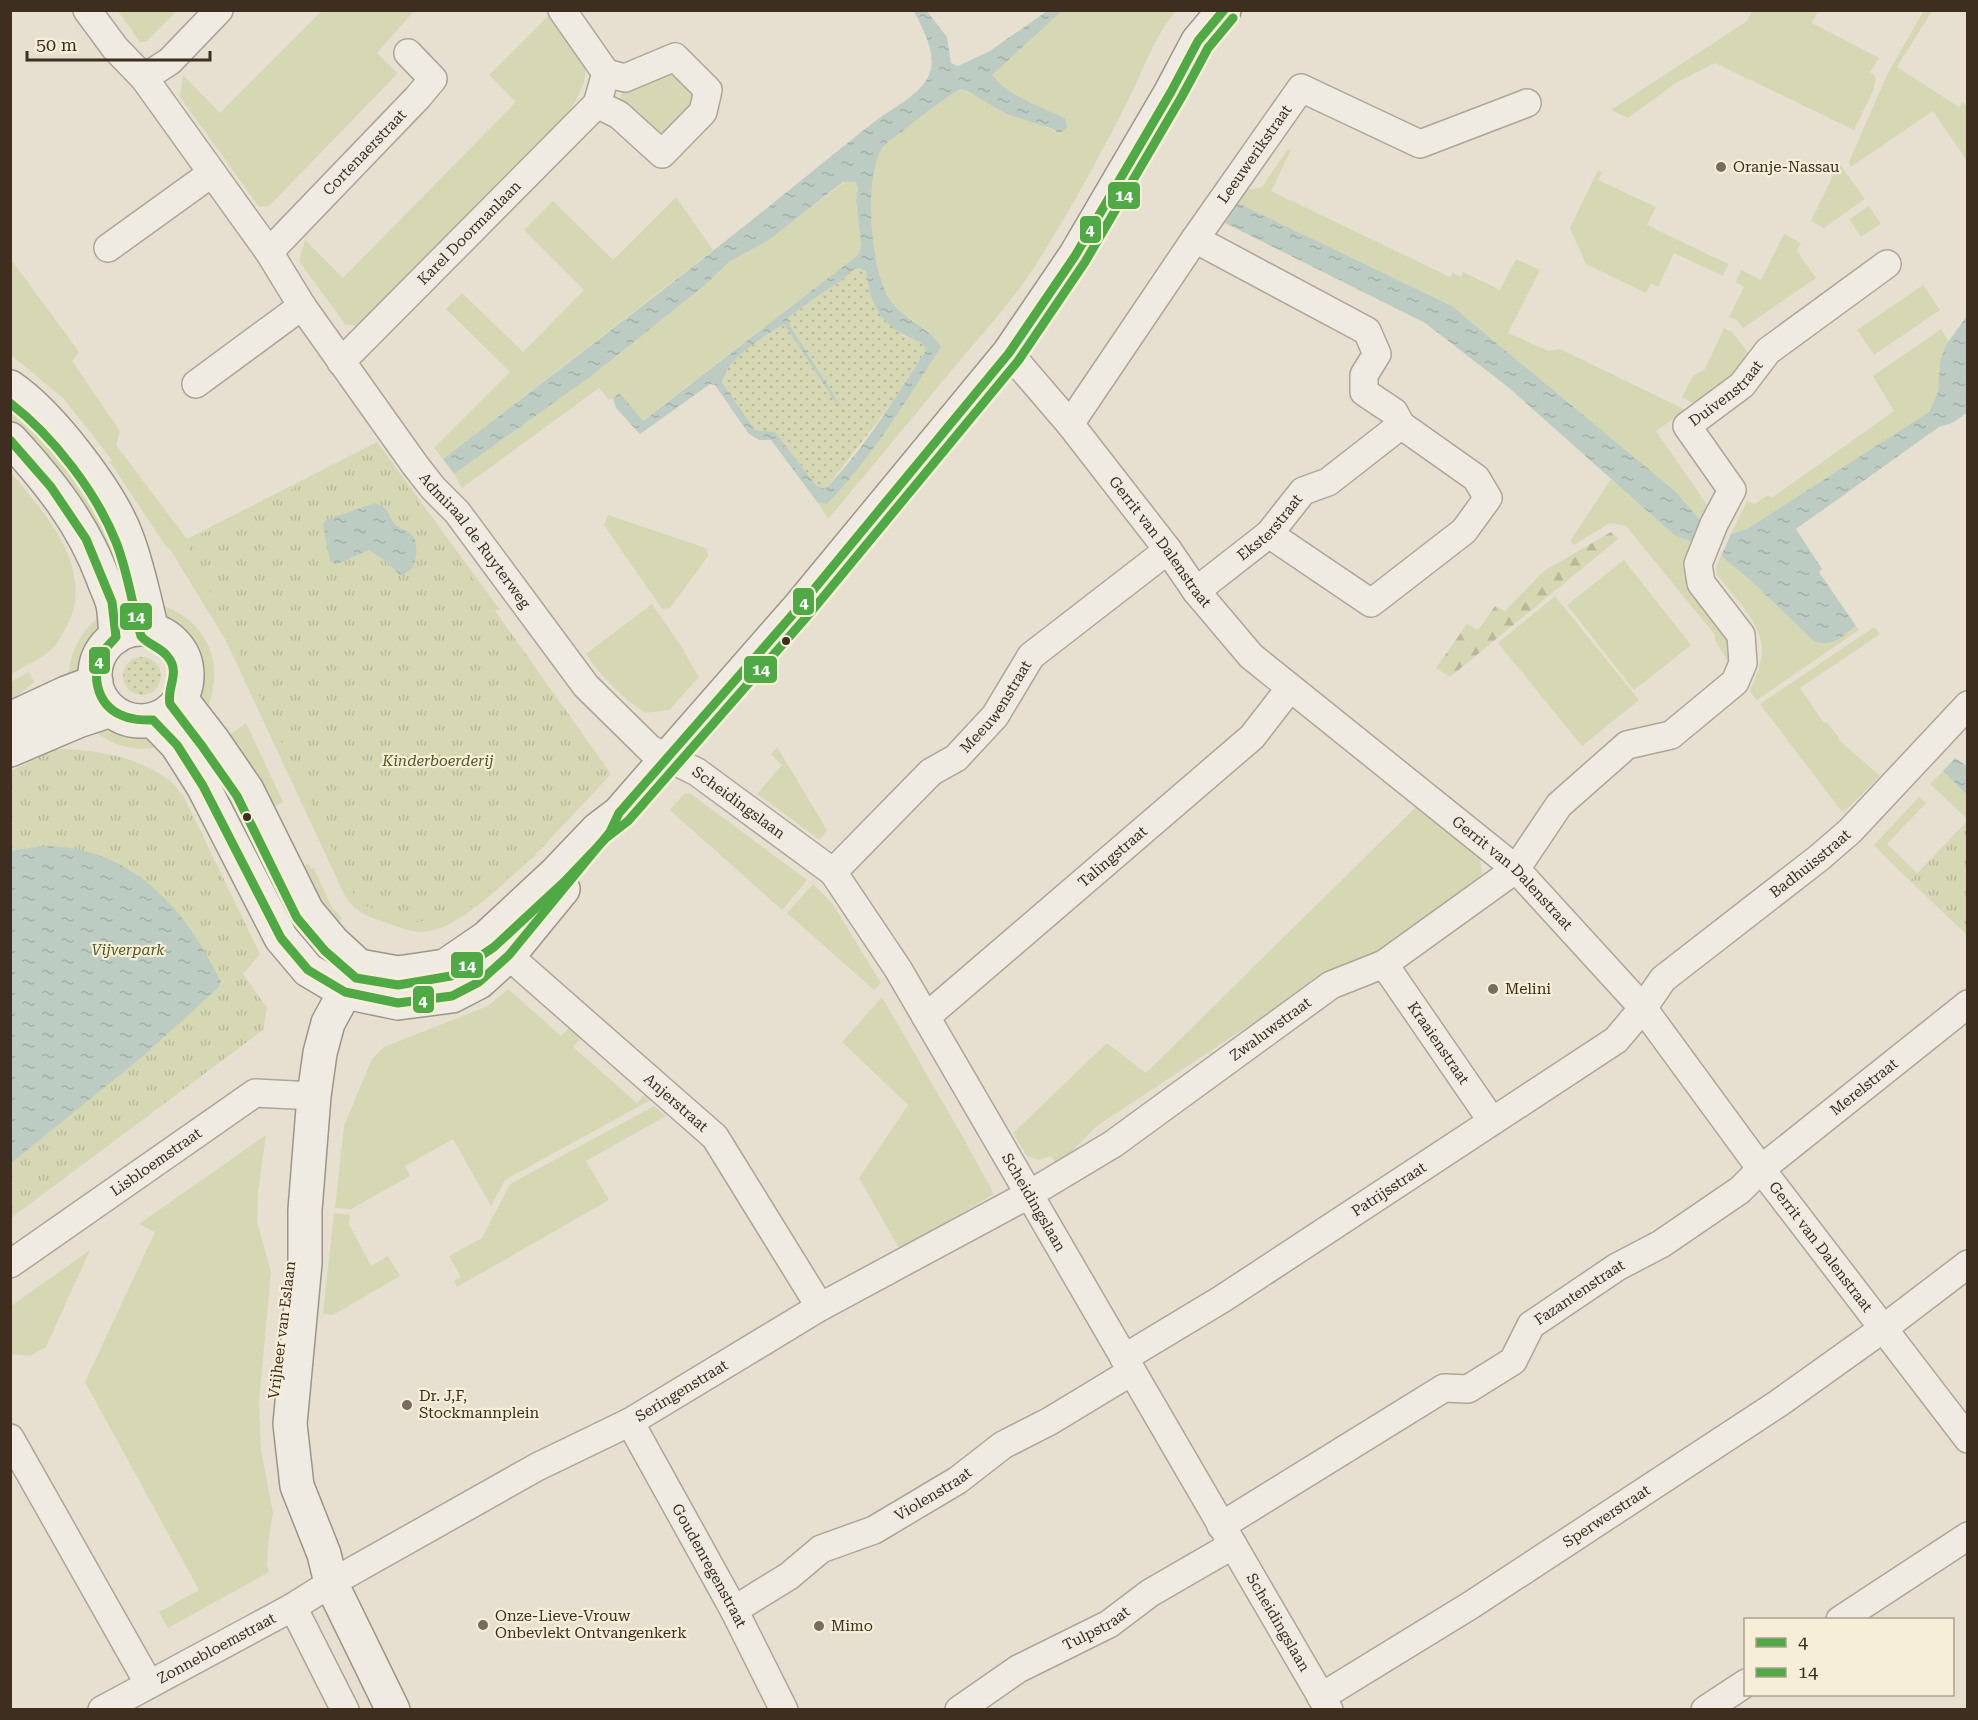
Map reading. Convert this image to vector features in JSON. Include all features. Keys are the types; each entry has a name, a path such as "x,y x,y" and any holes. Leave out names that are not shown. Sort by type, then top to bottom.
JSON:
{"street":[{"name":"Admiraal de Ruyterweg","path":"87,10 115,48 144,78 269,252 302,306 341,362 427,480 457,512 586,686 650,749 668,758"},
{"path":"144,78 170,61 219,10"},
{"path":"561,10 606,74 625,78 675,57 708,90 703,112 662,154 619,115 597,104"},
{"path":"153,720 177,745 203,786 281,938 308,970 352,979 399,1003 452,996 479,982 498,946 610,832 619,813 801,604 1009,353 1075,256 1171,92 1198,41 1224,10"},
{"name":"Cortenaerstraat","path":"269,252 433,79 408,53"},
{"name":"Karel Doormanlaan","path":"341,362 597,104 606,74"},
{"name":"Leeuwerikstraat","path":"1070,424 1195,239 1301,88 1420,144 1527,103"},
{"path":"108,248 212,172"},
{"path":"1195,239 1367,331 1377,354 1364,375 1364,392 1394,412 1401,425 1476,478 1488,498 1464,531 1371,603 1269,534"},
{"name":"Duivenstraat","path":"1516,869 1559,805 1628,745 1671,735 1736,682 1743,663 1741,635 1701,584 1698,564 1732,490 1687,426 1742,385 1768,351 1887,264"},
{"path":"196,384 302,306"},
{"name":"Gerrit van Dalenstraat","path":"1009,353 1070,424 1168,550 1196,591 1251,656 1516,869 1643,1008 1761,1169 1968,1439"},
{"path":"10,387 63,436 105,496 127,537 152,631"},
{"name":"Eksterstraat","path":"1196,591 1269,534 1303,491 1328,482 1401,425"},
{"path":"10,440 40,472 66,505 84,534 112,603 116,637"},
{"name":"Meeuwenstraat","path":"833,872 930,772 956,758 995,716 1031,656 1168,550"},
{"path":"133,630 152,631 165,637 176,646 187,672 186,686 181,699 164,716 153,720 138,721 124,718 111,710 99,693 96,669 99,657 116,637 133,630"},
{"path":"10,719 96,682"},
{"name":"Talingstraat","path":"927,1017 1252,737 1290,688"},
{"path":"181,699 247,790 307,911 333,942 352,979"},
{"name":"Badhuisstraat","path":"1643,1008 1663,979 1820,857 1958,732 1968,705"},
{"path":"10,750 78,721 111,710"},
{"name":"Scheidingslaan","path":"668,758 697,772 833,872 927,1017 1028,1195 1325,1703"},
{"name":"Zwaluwstraat","path":"1028,1195 1123,1138 1331,985 1384,964 1516,869"},
{"name":"Anjerstraat","path":"498,946 715,1137 731,1159 820,1307"},
{"name":"Kraaienstraat","path":"1384,964 1492,1121"},
{"name":"Vrijheer van Eslaan","path":"352,979 328,1023 320,1053 314,1096 305,1210 305,1263 290,1424 297,1486 324,1554 331,1583 393,1710"},
{"name":"Merelstraat","path":"1761,1169 1968,1004"},
{"name":"Patrijsstraat","path":"1128,1365 1222,1299 1616,1040 1643,1008"},
{"name":"Lisbloemstraat","path":"10,1264 255,1094 314,1096"},
{"name":"Fazantenstraat","path":"1227,1536 1444,1388 1468,1389 1513,1361 1532,1325 1617,1267 1661,1244 1740,1190 1761,1169"},
{"name":"Seringenstraat","path":"331,1583 537,1467 630,1422 820,1307 1028,1195"},
{"name":"Sperwerstraat","path":"1325,1703 1779,1404 1968,1264"},
{"name":"Violenstraat","path":"734,1610 789,1576 821,1549 874,1530 958,1480 1003,1445 1050,1421 1128,1365"},
{"name":"Goudenregenstraat","path":"630,1422 734,1610 784,1710"},
{"path":"10,1438 149,1684"},
{"name":"Tulpstraat","path":"958,1710 1018,1669 1109,1624 1227,1536"},
{"path":"1843,1618 1968,1536"},
{"name":"Zonnebloemstraat","path":"102,1710 293,1607 331,1583"},
{"path":"293,1607 345,1710"},
{"path":"1705,1710 1744,1684"}],"green space":[{"path":"1924,10 1932,11 1897,67 1959,107 1963,102 1967,107 1967,161 1933,111 1851,167 1849,162 1887,75"},
{"path":"118,11 177,11 147,41 140,42"},
{"path":"322,11 414,11 377,53 398,73 269,206 259,207 180,97 183,75 220,113"},
{"path":"1062,11 1176,11 1157,39 1089,175 1031,272 1000,313 828,519 818,503 827,504 859,468 941,347 931,334 891,301 878,270 871,204 872,183 881,150 888,142 960,89 1057,132 1065,118 1016,95 991,75"},
{"path":"1752,11 1818,11 1812,23 1879,58 1870,72 1876,77 1874,89 1854,130 1715,63 1676,83 1628,118 1611,110 1747,21"},
{"path":"551,13 574,43 585,66 582,89 574,104 562,122 425,256 403,285 356,326 345,324 299,261 305,240 343,278 516,102 489,75"},
{"path":"668,72 679,76 695,93 694,104 670,129 656,132 642,124 620,100 623,88"},
{"path":"1288,149 1291,150 1271,191 1450,277 1453,273 1461,277 1463,272 1500,290 1516,259 1540,270 1508,333 1548,351 1560,349 1686,410 1656,431 1710,509 1702,522 1675,491 1452,306 1238,203 1247,190 1262,187"},
{"path":"1839,163 1865,199 1824,228 1811,221"},
{"path":"1598,170 1602,172 1598,180 1656,207 1647,225 1728,264 1723,276 1674,253 1658,287 1651,283 1646,293 1586,264 1570,228"},
{"path":"847,180 856,181 858,188 856,200 861,247 858,255 642,421 621,394 609,400 599,388 462,488 454,474 590,377 704,286 729,262 769,240"},
{"path":"676,197 713,250 443,459 434,448 510,372 446,309 462,293 523,352 584,290 524,230 553,201 613,260"},
{"path":"1869,206 1881,224 1861,237 1849,219"},
{"path":"1784,234 1801,243 1797,251 1816,278 1743,328 1737,320 1729,317 1744,287 1736,282 1741,270 1761,280"},
{"name":"Kinderboerderij","path":"10,258 79,352 72,361 120,431 116,445 187,539 377,442 500,610 484,611 500,804 536,855 467,913 437,929 414,931 363,914 345,896 226,641 170,549 167,548 110,462 112,460 63,398 11,355"},
{"path":"859,267 866,271 867,281 903,336 923,343 926,350 892,403 825,489 816,485 775,432 755,430 722,382 725,372 738,356 784,324 834,400 840,405 789,324 788,318"},
{"path":"1923,285 1940,310 1874,355 1857,330"},
{"path":"1724,328 1732,332 1751,356 1721,390 1697,406 1682,397 1693,376 1705,369"},
{"path":"1941,329 1948,341 1940,361 1938,392 1929,412 1747,529 1731,534 1747,501 1754,504 1767,496 1773,497 1894,411 1873,376"},
{"path":"10,398 92,488 127,576 112,580 11,431"},
{"name":"Kinderboerderij","path":"378,446 611,774 541,849 460,916 409,923 358,903 186,542"},
{"path":"10,472 53,526 72,567 76,588 73,610 55,645 39,659 11,674"},
{"path":"1611,479 1674,535 1692,542 1685,558 1688,577 1694,590 1727,638 1730,650 1729,663 1715,640 1715,635 1626,526 1610,523 1574,545 1570,541"},
{"path":"608,515 706,548 708,556 670,608 662,609 604,525"},
{"path":"1611,532 1618,539 1450,677 1436,668 1467,624 1478,630 1495,606 1505,611 1544,571"},
{"path":"1721,556 1749,579 1814,641 1832,642 1856,626 1859,630 1757,700 1750,692 1761,658 1760,637 1751,618 1717,575 1716,568"},
{"path":"1624,560 1691,645 1634,690 1567,605"},
{"path":"1555,596 1639,700 1582,746 1498,643"},
{"path":"157,604 175,611 190,621 201,633 209,647 214,679 205,714 197,694 194,658 182,639 164,623"},
{"path":"652,604 699,677 669,710 645,713 612,686 586,654"},
{"path":"102,614 102,632 86,665 68,678 71,659 78,642 88,627"},
{"path":"1874,627 1880,634 1800,688 1824,723 1826,722 1839,737 1838,739 1880,776 1843,813 1760,704"},
{"path":"142,657 155,663 161,676 155,689 142,695 129,689 123,676 129,663"},
{"path":"29,672 34,682 11,701 11,682"},
{"path":"246,723 283,802 275,806 221,741"},
{"path":"107,724 146,733 161,747 141,749 123,746 106,739 90,727"},
{"path":"777,747 827,830 820,840 757,794 782,765 771,754"},
{"path":"210,749 319,942 305,954 197,759"},
{"name":"Vijverpark","path":"54,750 103,753 130,760 169,780 183,795 260,954 243,974 267,1008 263,1030 11,1218 11,771"},
{"path":"1943,771 1967,795 1967,819 1930,784"},
{"path":"685,793 691,794 807,880 782,910 670,810"},
{"path":"1919,797 1926,803 1887,844 1917,873 1910,881 1874,845"},
{"path":"1420,803 1480,857 1482,873 1472,891 1373,954 1336,968 1097,1126 1071,1152 1055,1162 1051,1156 1039,1160 1027,1156 1013,1133 1107,1043 1146,1073"},
{"path":"1967,821 1967,935 1910,881"},
{"path":"309,864 311,869 314,868 331,906 342,918 332,929 321,915 303,866"},
{"path":"813,884 832,903 881,983 874,990 787,913"},
{"path":"508,989 561,1036 574,1023 585,1033 573,1047 637,1103 649,1090 656,1097 505,1180 491,1206 453,1139 405,1166 410,1176 351,1209 335,1208 344,1126 372,1059 384,1047 488,1006"},
{"path":"882,997 994,1194 900,1250 859,1178 908,1105 842,1042"},
{"path":"654,1106 666,1116 586,1161 609,1200 457,1287 454,1281 461,1277 449,1256 482,1238 510,1184"},
{"path":"266,1135 258,1192 257,1222 271,1272 259,1402 261,1450 273,1513 268,1544 269,1572 168,1628 159,1612 199,1590 85,1382 155,1232 139,1224"},
{"path":"334,1213 350,1215 349,1224 371,1266 388,1256 400,1276 333,1315 323,1314"},
{"path":"90,1250 46,1347 30,1356 11,1354 11,1306"}],"water":[{"path":"914,11 927,11 947,37 951,63 958,66 990,51 1047,11 1062,11 992,75 1016,95 1065,118 1067,127 1062,132 1057,132 1007,114 960,89 882,148 872,183 871,204 878,270 884,287 896,308 930,334 941,347 874,448 827,504 818,503 771,440 759,440 749,434 715,385 710,384 640,434 616,408 613,398 620,393 643,421 858,255 861,246 856,182 843,182 769,240 729,262 704,286 590,377 454,474 443,459 922,86 931,71 932,62 929,44","holes":["859,268 866,271 872,297 882,317 898,331 922,343 926,350 853,458 825,489 816,485 775,432 755,430 722,382 731,364 739,356 784,324 834,400 840,405 789,324 788,318 852,271"]},
{"path":"1238,203 1452,306 1675,491 1702,522 1692,542 1674,535 1508,387 1425,323 1225,223"},
{"path":"1967,316 1967,413 1952,423 1939,427 1796,529 1822,569 1819,572 1856,626 1832,642 1814,641 1749,579 1721,556 1731,534 1747,529 1929,412 1938,392 1940,361 1946,345"},
{"path":"375,503 385,509 396,525 415,539 414,565 400,575 369,550 335,565 330,561 323,525 326,520"},
{"path":"1955,758 1967,766 1967,795 1943,771"},
{"path":"41,846 73,848 102,856 128,869 151,886 172,906 190,929 221,982 219,987 142,1057 11,1163 11,851"}],"transit line":[{"name":"4","path":"10,440 51,487 86,539 112,602 116,637 104,651 97,669 101,696 113,710 121,715 133,719 153,720 177,745 203,786 281,938 308,970 345,992 398,1003 452,996 479,982 509,955 610,832 619,813 801,605 1009,353 1075,256 1171,92 1198,41 1224,10"},
{"name":"14","path":"10,403 57,448 97,504 120,553 141,636 165,654 172,663 170,704 237,796 297,918 325,951 356,978 398,985 451,976 494,947 564,882 606,838 628,821 810,613 1018,361 1085,262 1208,48 1233,18"}],"place":[{"name":"Oranje-Nassau","path":"1721,167"},
{"name":"Melini","path":"1493,989"},
{"name":"Dr. J,F, Stockmannplein","path":"407,1405"},
{"name":"Onze-Lieve-Vrouw Onbevlekt Ontvangenkerk","path":"483,1625"},
{"name":"Mimo","path":"819,1626"}]}
